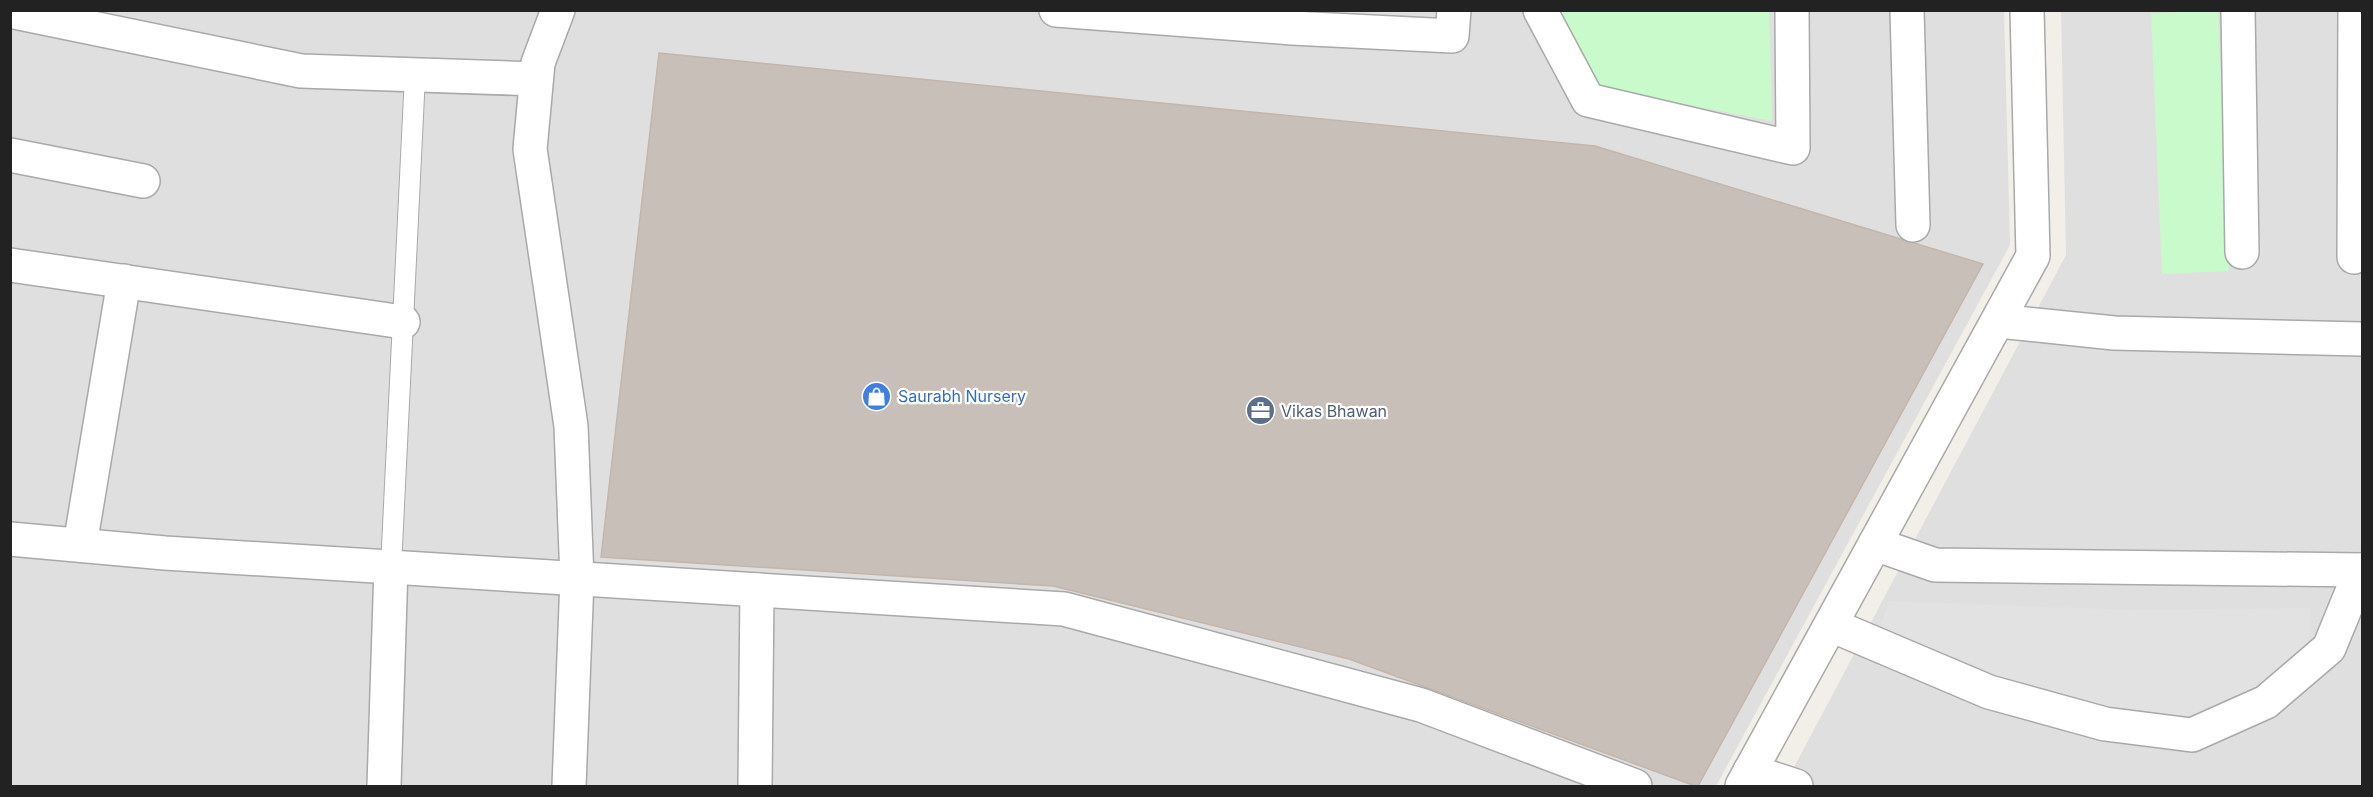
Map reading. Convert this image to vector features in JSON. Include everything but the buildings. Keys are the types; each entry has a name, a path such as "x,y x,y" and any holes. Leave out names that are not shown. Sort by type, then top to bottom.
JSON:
{"street":[{"path":"558,10 538,63 530,149 571,426 578,579 569,786"},
{"path":"1056,10 1292,19 1452,36 1454,10"},
{"path":"1540,10 1588,100 1793,148 1792,10"},
{"path":"1907,10 1913,225"},
{"path":"1796,786 1746,779 2033,256 2027,10"},
{"path":"2238,10 2242,252"},
{"path":"2354,257 2355,10"},
{"path":"10,11 301,70 536,79"},
{"path":"10,155 143,181"},
{"path":"10,265 403,322"},
{"path":"80,545 124,281"},
{"path":"1998,321 2114,333 2362,339"},
{"path":"10,539 390,567 1064,609 1421,705 1635,786"},
{"path":"1831,624 1989,692 2105,724 2192,735 2266,702 2329,648 2362,570 1935,565 1875,544"},
{"path":"384,786 390,567"},
{"path":"755,786 757,590"}],"lane":[{"path":"390,567 415,75"}],"shaded area":[{"path":"10,11 2004,11 2010,245 1716,786 11,786"},
{"path":"2061,11 2362,11 2362,786 1784,786 2066,255"},
{"path":"1889,601 2131,610 2311,608 2310,646 2263,689 2199,720 2108,717 1878,634"}],"green space":[{"path":"1557,11 1769,11 1772,121 1600,88"},
{"path":"2218,11 2229,271 2162,274 2151,13"}],"place":[{"name":"Saurabh Nursery","path":"877,396"},
{"name":"Vikas Bhawan","path":"1260,411"}]}
